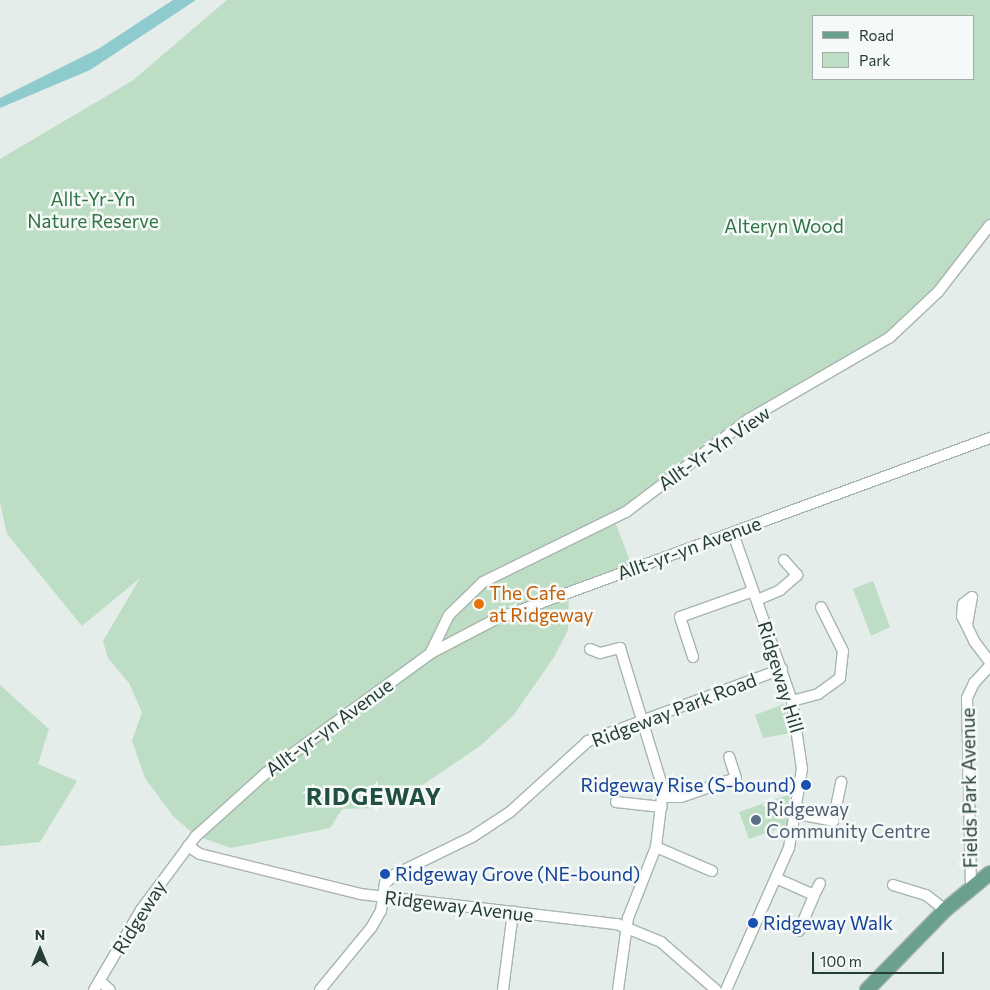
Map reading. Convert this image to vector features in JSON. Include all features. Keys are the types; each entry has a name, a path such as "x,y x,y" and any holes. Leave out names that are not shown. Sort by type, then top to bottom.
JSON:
{"main road":[{"path":"867,990 945,910 990,873"}],"street":[{"name":"Allt-Yr-Yn View","path":"431,653 449,615 483,582 626,512 749,419 889,338 938,292 990,225"},
{"name":"Allt-yr-yn Avenue","path":"188,846 266,773 431,653 494,620 990,438"},
{"name":"Ridgeway Hill","path":"726,990 778,879 798,814 801,747 792,701 782,669 733,533"},
{"path":"693,657 680,617 755,595 780,590 797,575 784,560"},
{"path":"792,701 818,694 840,678 843,651 821,607"},
{"path":"967,625 990,662"},
{"path":"590,649 600,653 620,648 644,719 663,802 656,846 628,928 618,990"},
{"name":"Fields Park Avenue","path":"971,887 967,698 974,683 990,666"},
{"name":"Ridgeway Park Road","path":"320,990 371,928 382,911 385,883 396,874 472,837 510,812 588,741 782,669"},
{"path":"616,802 663,802 736,778 729,757"},
{"path":"798,814 834,821 841,782"},
{"name":"Ridgeway Avenue","path":"188,846 218,858 383,897 628,928 661,942 716,990"},
{"name":"Ridgeway","path":"97,985 141,910 188,846"},
{"path":"656,846 712,871"},
{"path":"778,879 814,895"},
{"path":"798,931 820,883"},
{"path":"893,885 926,895 945,910"},
{"path":"503,990 513,912"},
{"path":"97,985 110,990"}],"green space":[{"path":"227,0 990,0 990,225 938,292 889,338 799,390 614,519 633,569 569,593 568,630 554,657 513,716 480,746 415,790 374,808 342,809 330,828 231,848 196,836 173,816 145,778 132,741 142,712 129,683 108,658 103,641 140,578 82,626 7,534 0,502 0,159 132,81"},
{"path":"873,581 890,627 871,636 853,589"},
{"path":"0,685 49,729 38,764 77,781 40,842 0,846"},
{"path":"784,704 790,733 763,738 755,715"},
{"path":"791,794 787,826 749,839 739,812"}],"water":[{"path":"173,0 196,0 90,70 0,108 0,98 98,49"}],"place":[{"name":"The Cafe at Ridgeway","path":"479,604"},
{"name":"Ridgeway Rise (S-bound)","path":"806,785"},
{"name":"Ridgeway Community Centre","path":"756,820"},
{"name":"Ridgeway Grove (NE-bound)","path":"385,874"},
{"name":"Ridgeway Walk","path":"753,923"}],"district":[{"name":"RIDGEWAY","path":"374,796"}],"park label":[{"name":"Allt-Yr-Yn Nature Reserve","path":"93,210"},
{"name":"Alteryn Wood","path":"784,226"}]}
